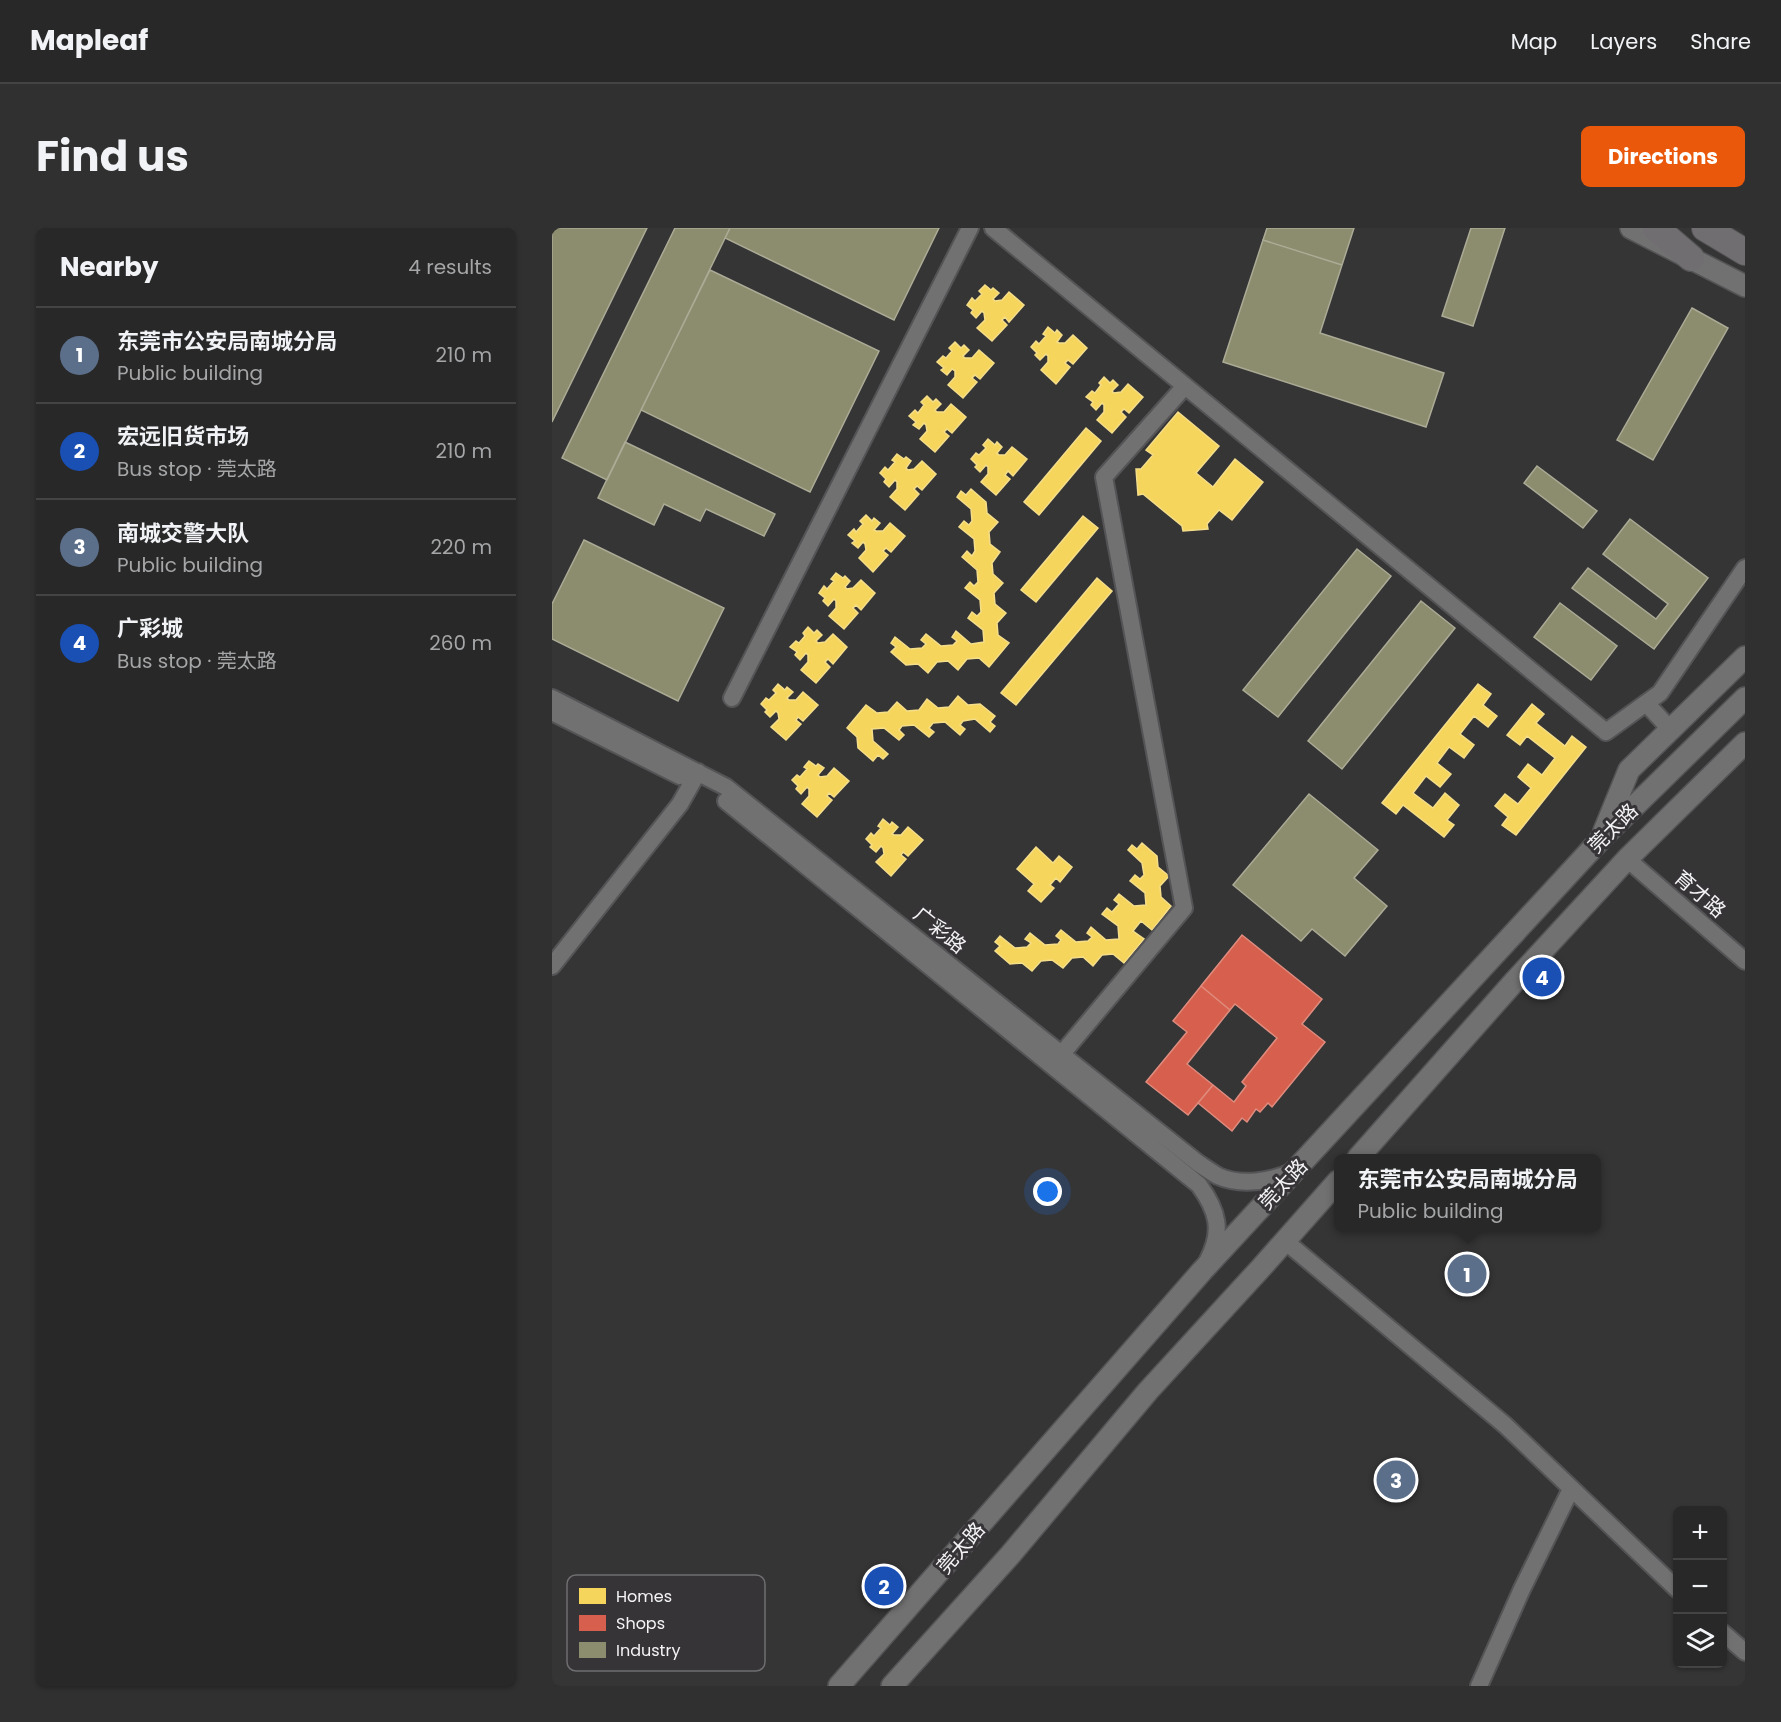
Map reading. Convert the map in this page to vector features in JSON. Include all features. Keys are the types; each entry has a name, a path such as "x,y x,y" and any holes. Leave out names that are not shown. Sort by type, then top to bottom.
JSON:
{"highway":[{"path":"1656,228 1690,258"},
{"path":"1705,228 1745,252"}],"main road":[{"path":"1631,228 1745,286"},
{"path":"1601,839 1629,770 1745,657"},
{"name":"莞太路","path":"839,1686 1202,1271 1601,839 1745,698"},
{"name":"莞太路","path":"1362,1154 1627,858 1745,743"},
{"name":"莞太路","path":"892,1686 1011,1554 1148,1391 1334,1186"}],"street":[{"path":"732,698 970,228"},
{"path":"993,228 1606,732 1660,693 1745,568"},
{"path":"1057,1060 1184,908 1104,477 1185,386"},
{"name":"广彩路","path":"552,698 695,777"},
{"path":"1646,703 1670,729"},
{"name":"广彩路","path":"552,712 695,777 726,787 1057,1060 1199,1185 1208,1197 1218,1231 1214,1250 1202,1271"},
{"path":"552,966 680,804 695,777"},
{"name":"育才路","path":"1627,858 1745,961"},
{"name":"广彩路","path":"1057,1060 1219,1177 1264,1182 1296,1170"},
{"path":"1285,1241 1505,1425 1673,1586"},
{"path":"1479,1686 1522,1589 1571,1489"},
{"path":"1727,1637 1745,1653"}],"building: Homes":[{"path":"985,285 999,293 993,299 995,301 1002,300 1009,292 1024,305 1009,322 1005,317 1002,320 1007,325 992,341 977,328 985,320 984,313 982,311 976,318 971,313 973,310 967,305 972,298 975,301 982,294 979,291"},
{"path":"1048,327 1055,333 1057,330 1062,335 1057,342 1065,343 1073,335 1087,348 1073,364 1068,360 1065,363 1070,367 1056,384 1041,370 1048,362 1048,356 1046,354 1040,360 1031,347 1036,341 1039,344 1046,336 1043,334"},
{"path":"955,342 961,348 964,345 969,350 963,356 965,358 972,358 979,350 994,363 980,379 975,375 972,378 977,382 963,398 948,385 955,377 955,371 952,369 947,375 941,370 944,368 937,362 943,356 946,358 952,351 949,348"},
{"path":"1104,377 1110,383 1113,380 1118,385 1112,391 1114,393 1121,392 1128,384 1143,397 1129,413 1124,409 1121,412 1126,417 1112,433 1097,420 1104,412 1104,405 1102,403 1096,410 1091,405 1093,402 1086,397 1092,391 1095,393"},
{"path":"927,396 933,402 936,399 941,404 935,410 937,412 944,412 951,404 966,417 952,433 947,429 944,432 949,436 935,452 920,439 927,431 926,425 924,423 919,429 913,425 916,422 909,416 915,410 918,413 924,405 921,402"},
{"path":"1178,412 1219,446 1196,473 1213,487 1235,459 1263,482 1232,520 1219,510 1207,524 1208,529 1183,531 1182,526 1143,494 1138,495 1136,469 1141,469 1153,455 1146,450"},
{"path":"1086,428 1101,441 1039,515 1024,502"},
{"path":"988,439 995,445 997,442 1002,447 997,453 999,455 1005,455 1012,447 1027,459 1013,476 1008,471 1005,475 1010,479 996,495 981,482 988,474 988,467 986,465 980,472 971,459 976,453 979,455 986,448 983,445"},
{"path":"897,454 911,461 906,468 908,470 914,469 922,461 936,474 922,490 917,486 914,489 919,494 905,510 890,497 897,489 897,482 895,480 889,487 884,482 886,479 880,473 885,467 888,470 895,462 892,460"},
{"path":"971,489 986,502 987,513 998,522 989,532 990,544 1000,552 992,563 993,574 1003,583 994,593 995,604 1006,613 997,623 998,635 1009,643 989,667 979,658 967,659 958,670 948,661 937,662 928,673 918,664 906,665 891,652 896,647 891,643 895,637 910,649 922,648 926,644 921,640 926,634 941,646 953,645 957,641 952,637 956,631 971,644 984,642 983,630 968,618 972,612 977,616 981,612 980,600 965,588 970,582 974,586 978,582 977,570 962,557 967,551 972,556 975,551 974,539 959,527 964,521 969,525 972,521 971,509 957,497 961,491 966,495"},
{"path":"866,515 872,521 874,518 880,523 874,530 883,531 890,523 905,536 891,552 886,548 883,551 888,555 873,572 859,558 866,550 865,544 863,542 858,548 852,543 855,541 848,535 854,529 856,532 863,524 860,521"},
{"path":"1083,516 1098,528 1036,602 1021,590"},
{"path":"836,573 843,578 845,576 850,581 845,587 847,589 853,588 861,580 875,593 861,610 856,605 853,608 858,613 844,629 829,616 836,608 836,601 834,599 828,606 823,601 825,598 819,593 824,586 827,589 834,581 831,579"},
{"path":"1097,578 1112,591 1016,705 1001,693"},
{"path":"808,627 814,633 817,630 822,635 816,641 818,643 825,642 833,634 847,647 833,664 828,659 825,662 830,667 816,683 801,670 808,662 808,655 806,653 800,660 795,655 797,652 790,647 796,641 799,643"},
{"path":"778,684 785,690 787,687 793,692 787,698 789,700 796,700 803,692 818,705 803,721 798,717 796,720 801,724 786,740 771,727 779,719 778,713 776,711 770,717 761,704 766,698 769,700 776,693 773,690"},
{"path":"1478,684 1491,694 1483,705 1497,716 1488,727 1474,716 1460,734 1474,745 1464,758 1449,747 1437,763 1451,774 1440,787 1426,776 1413,793 1433,808 1445,793 1459,805 1447,820 1454,825 1444,837 1403,805 1396,814 1382,803"},
{"path":"958,696 968,705 980,704 995,716 990,722 995,726 990,732 975,719 963,721 960,725 965,729 960,735 945,722 933,723 929,728 934,732 929,737 914,725 902,726 899,730 904,735 899,740 884,728 872,729 873,741 888,754 883,759 878,755 873,761 858,748 857,737 847,728 866,705 877,713 888,712 897,702 907,711 919,710 927,699 938,708 949,707"},
{"path":"1532,704 1544,714 1536,723 1565,746 1572,736 1586,747 1516,835 1502,825 1508,817 1495,806 1505,794 1518,804 1531,788 1518,777 1528,764 1542,775 1555,758 1527,736 1520,745 1507,735"},
{"path":"809,761 824,768 818,775 820,777 827,776 834,768 849,781 834,797 829,793 827,796 832,800 817,817 802,804 809,796 809,789 807,787 801,794 796,789 798,786 792,780 797,775 800,777 807,769 804,767"},
{"path":"883,819 890,825 892,822 898,827 892,834 901,835 908,827 923,840 908,856 903,852 901,855 906,859 891,876 876,862 884,854 883,848 881,846 876,852 866,839 871,833 874,836 881,828 878,826"},
{"path":"1142,843 1157,856 1158,867 1169,876 1160,886 1161,897 1171,906 1152,930 1141,921 1133,931 1144,939 1124,963 1113,954 1102,955 1093,966 1083,957 1072,958 1063,968 1052,960 1041,961 1032,971 1022,963 1010,964 995,951 1000,946 995,942 1000,936 1015,948 1027,947 1031,943 1025,939 1030,933 1045,945 1058,944 1061,940 1056,936 1061,930 1076,942 1088,941 1092,937 1087,933 1091,927 1106,940 1119,939 1118,926 1102,914 1107,908 1112,912 1119,904 1114,900 1119,894 1134,906 1146,905 1145,893 1130,881 1135,875 1140,879 1144,875 1142,863 1128,850 1132,845 1137,849"},
{"path":"1036,847 1053,863 1059,856 1072,867 1060,882 1056,878 1050,885 1054,888 1041,902 1028,891 1034,884 1017,869"}],"building: Shops":[{"path":"1242,935 1322,999 1302,1024 1325,1042 1272,1107 1268,1103 1260,1112 1256,1109 1247,1122 1242,1118 1232,1131 1198,1103 1213,1085 1234,1102 1246,1086 1242,1082 1277,1038 1235,1004 1230,1010 1201,986"},
{"path":"1201,986 1230,1010 1187,1064 1213,1085 1188,1115 1146,1082 1187,1032 1173,1021"}],"building: Industry":[{"path":"552,228 647,228 552,422"},
{"path":"675,228 730,228 607,480 562,458"},
{"path":"730,228 939,228 894,320 725,238"},
{"path":"1267,228 1354,228 1342,265 1263,240"},
{"path":"1471,228 1505,228 1473,326 1442,316"},
{"path":"1263,240 1342,265 1320,333 1444,373 1426,427 1223,362"},
{"path":"710,270 879,351 810,492 641,410"},
{"path":"1692,308 1728,328 1653,460 1617,440"},
{"path":"625,442 775,514 764,536 706,509 700,521 664,504 654,525 598,498"},
{"path":"1537,466 1597,511 1583,528 1524,483"},
{"path":"1630,519 1708,578 1654,649 1572,588 1588,568 1656,619 1668,604 1603,554"},
{"path":"584,540 724,608 678,701 552,639 552,604"},
{"path":"1357,549 1391,576 1278,717 1243,690"},
{"path":"1421,601 1455,628 1342,769 1308,741"},
{"path":"1560,603 1617,646 1591,680 1534,637"},
{"path":"1309,794 1378,850 1354,878 1387,906 1345,956 1312,929 1301,941 1233,885"}],"place":[{"name":"广彩城","path":"1542,977"},
{"name":"东莞市公安局南城分局","path":"1467,1274"},
{"name":"南城交警大队","path":"1396,1480"},
{"name":"宏远旧货市场","path":"884,1586"}]}
